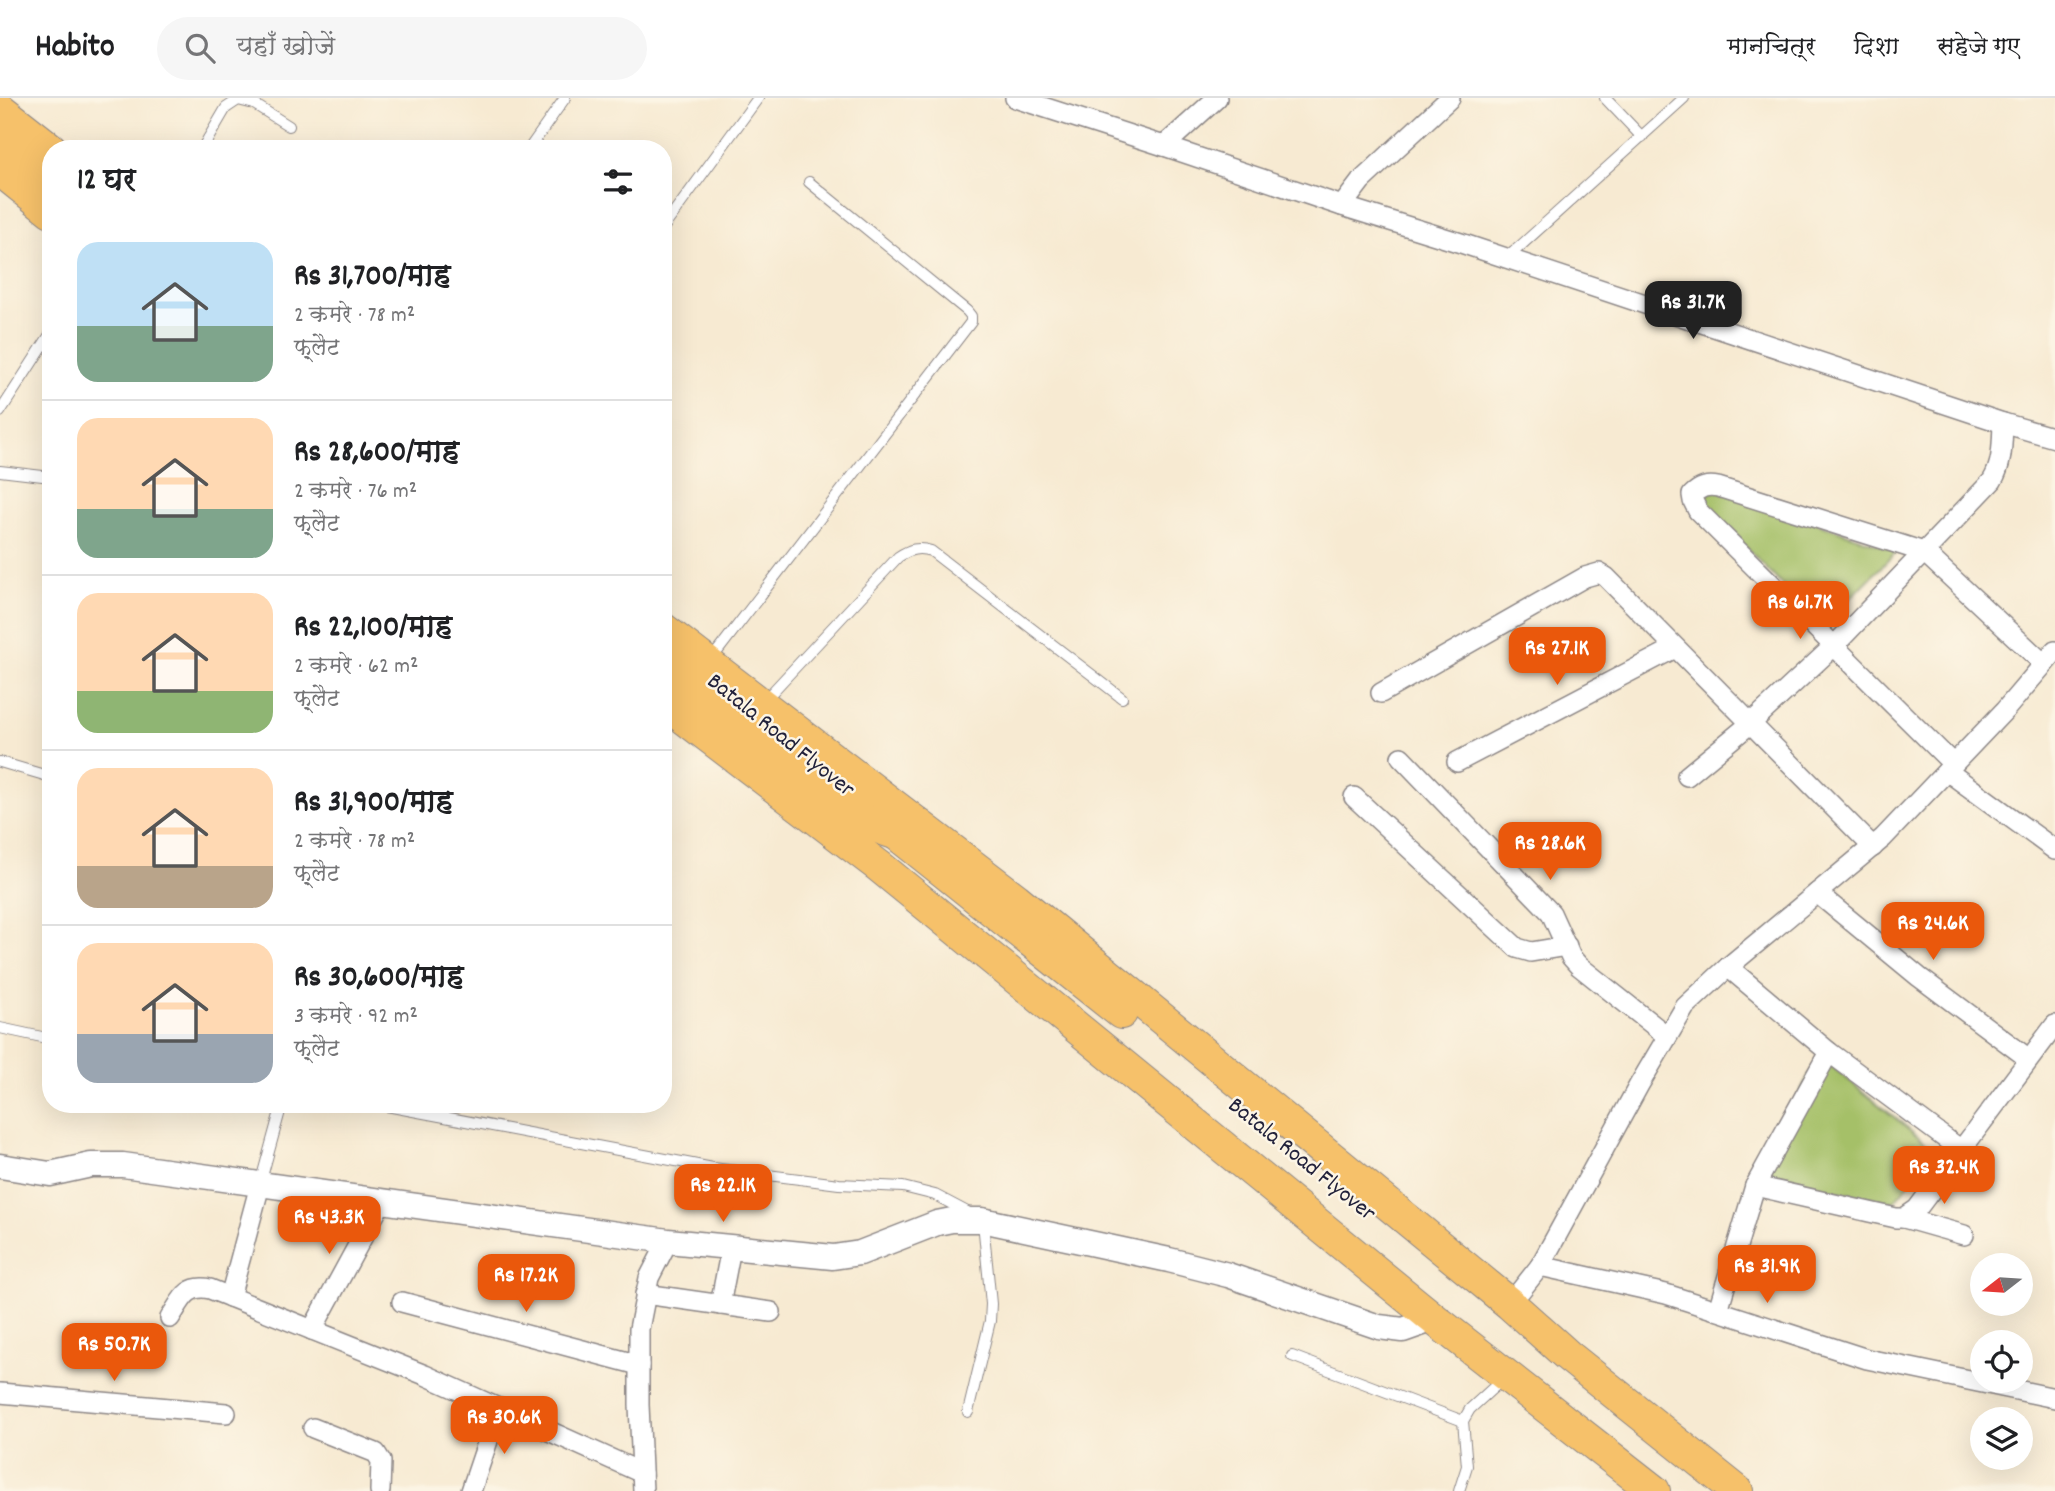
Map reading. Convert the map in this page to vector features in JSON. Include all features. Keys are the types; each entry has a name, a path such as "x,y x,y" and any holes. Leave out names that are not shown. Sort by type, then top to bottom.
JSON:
{"main road":[{"path":"0,109 42,142"},
{"path":"0,140 42,173"},
{"path":"0,170 42,204"},
{"path":"672,636 1016,899 1510,1304 1567,1355 1737,1491"},
{"name":"Batala Road Flyover","path":"672,648 878,811 894,832 1258,1121 1707,1491"},
{"name":"Batala Road Flyover","path":"672,670 871,825 894,832"},
{"path":"672,709 880,867 1434,1319 1654,1491"}],"street":[{"path":"1164,146 1216,98"},
{"path":"1342,206 1362,181 1450,98"},
{"path":"1025,99 1342,206 2055,438"},
{"path":"1688,776 1750,724 1834,646 1992,481 1999,470 2003,423"},
{"path":"1510,1304 1540,1266 1685,1007 1727,967 1873,847 1950,767 2005,710 2049,657 1924,552 1718,486 1705,486 1695,492 1692,495 1698,511 1834,646 1950,767 2055,850"},
{"path":"1381,693 1573,584 1599,573 1606,577 1873,847"},
{"path":"1457,762 1675,648"},
{"path":"1401,757 1551,913 1571,957 1578,966 1667,1036"},
{"path":"1354,797 1517,948 1531,952 1567,946"},
{"path":"1817,893 1919,977 2029,1059"},
{"path":"1727,967 1829,1052 1961,1150"},
{"path":"1904,1218 1917,1209 2055,1025"},
{"path":"1718,1310 1755,1186 1829,1052"},
{"path":"0,1166 50,1174 106,1164 668,1241 833,1257 878,1247 937,1223 982,1220 1228,1275 1379,1327 1403,1330 1434,1319"},
{"path":"230,1297 260,1185"},
{"path":"1755,1186 1904,1218 1965,1235"},
{"path":"312,1330 382,1201"},
{"path":"170,1318 185,1294 201,1287 210,1289 499,1408 642,1482 639,1329 649,1278 668,1241"},
{"path":"720,1305 731,1248"},
{"path":"1540,1266 1637,1287 1718,1310 1867,1359 2055,1398"},
{"path":"645,1294 771,1312"},
{"path":"402,1302 639,1364"},
{"path":"0,1393 226,1413"},
{"path":"471,1491 499,1408"},
{"path":"313,1428 376,1452 381,1461 380,1491"}],"lane":[{"path":"535,140 565,98"},
{"path":"672,216 758,98"},
{"path":"1605,98 1642,137"},
{"path":"1507,258 1684,98"},
{"path":"207,140 226,108 238,100 254,104 289,126"},
{"path":"708,664 971,322 967,311 809,183"},
{"path":"0,412 42,346"},
{"path":"0,471 42,476"},
{"path":"761,705 898,557 922,548 931,551 1122,698"},
{"path":"0,762 42,774"},
{"path":"0,1028 42,1037"},
{"path":"260,1185 280,1113"},
{"path":"423,1113 713,1168 839,1184 903,1187 949,1200 982,1220 991,1304 968,1412"},
{"path":"1292,1356 1463,1420"},
{"path":"1459,1491 1467,1466 1463,1420 1470,1409 1507,1376"}],"green space":[{"path":"1714,487 1897,551 1822,627 1702,501"},
{"path":"1819,1056 1936,1151 1894,1202 1756,1177"}]}
